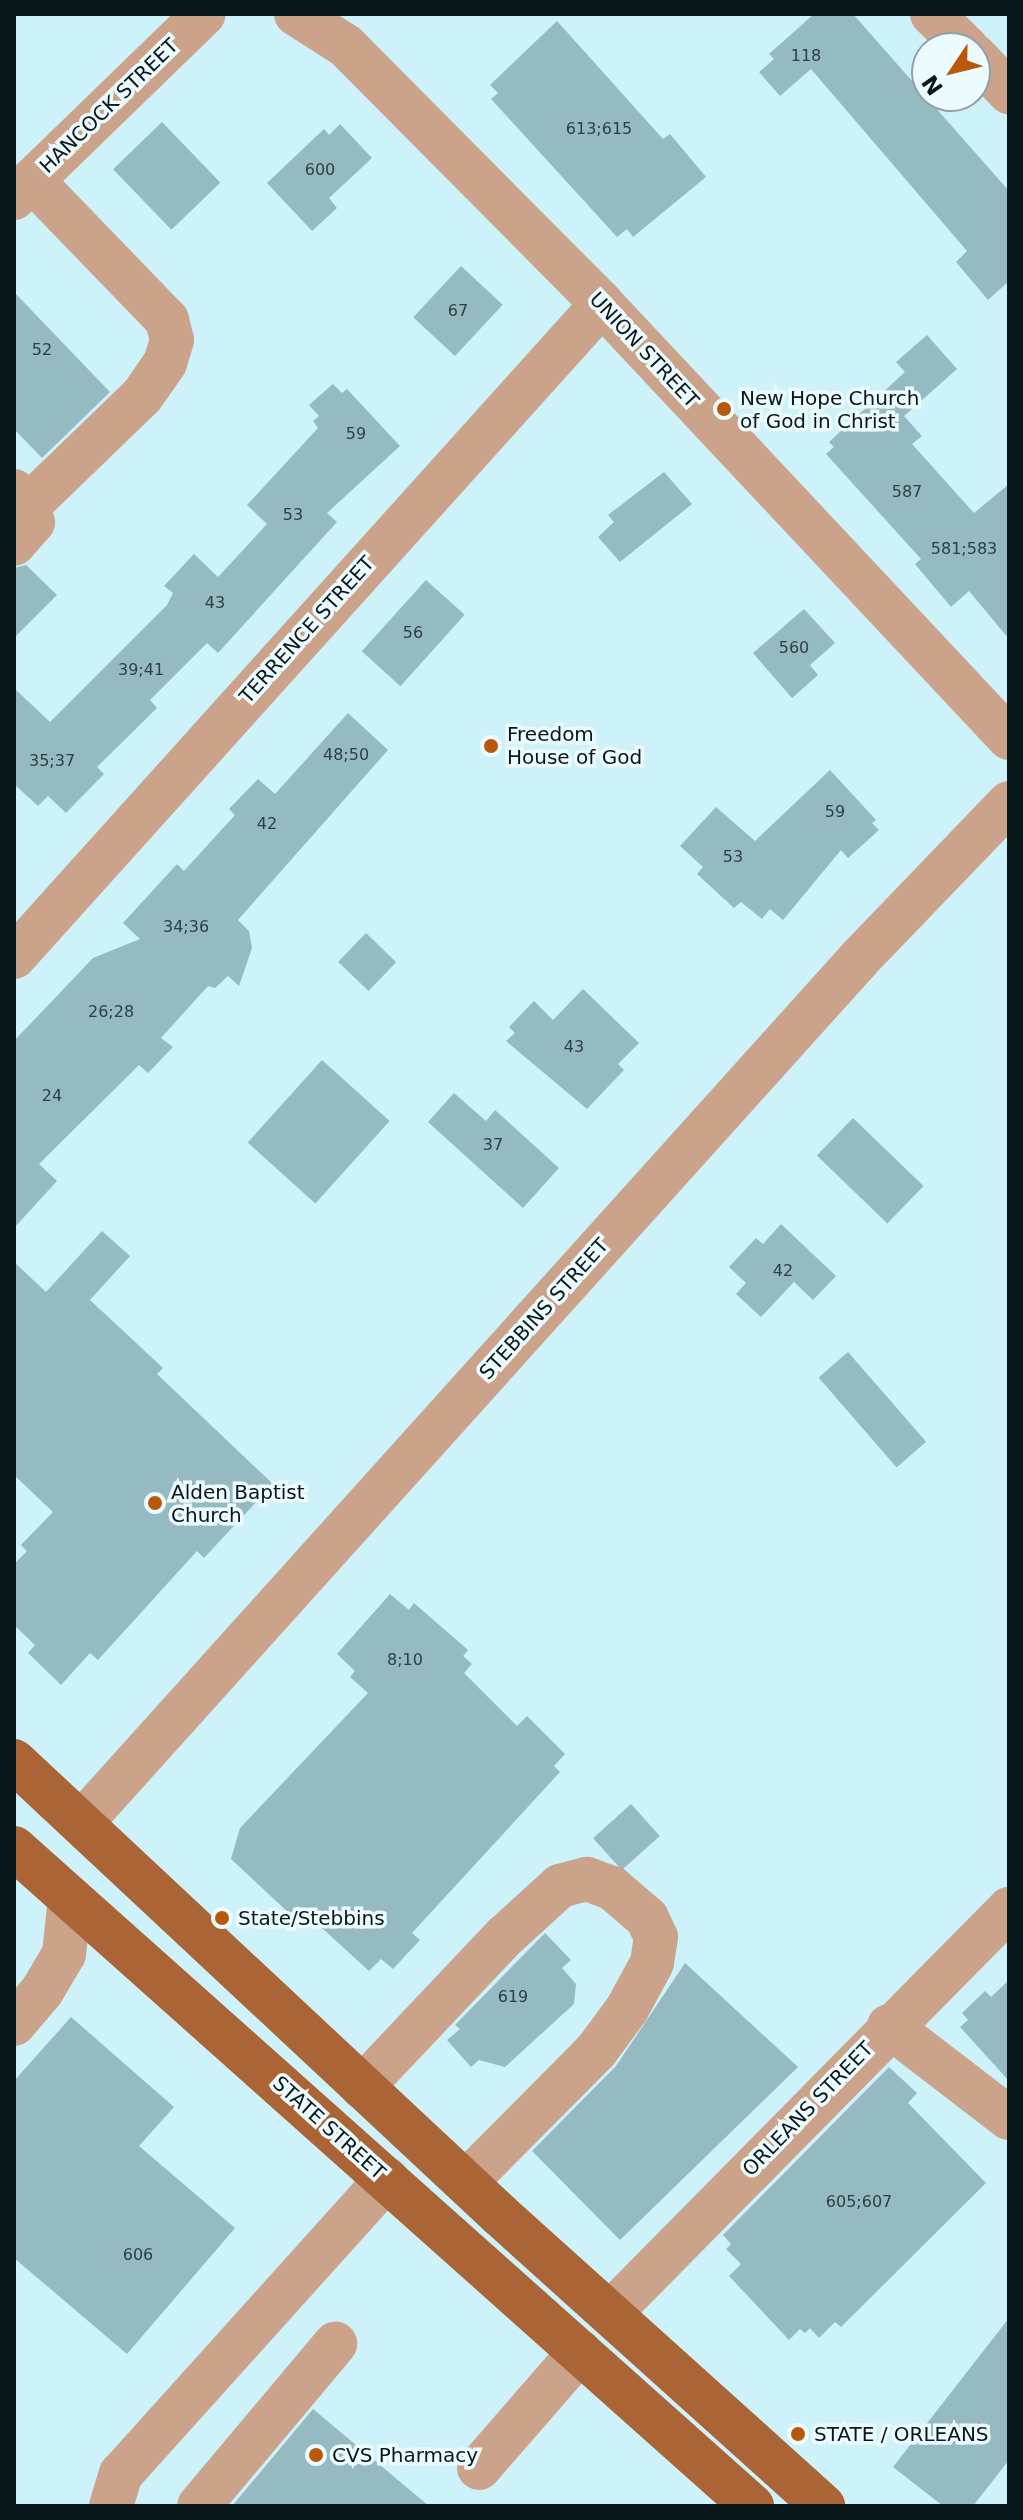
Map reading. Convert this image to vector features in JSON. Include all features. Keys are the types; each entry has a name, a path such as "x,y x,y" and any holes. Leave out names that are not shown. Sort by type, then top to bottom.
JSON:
{"main road":[{"path":"14,1761 83,1821 362,2087 823,2506"},
{"name":"STATE STREET","path":"14,1848 752,2506"},
{"path":"74,1901 119,1856"},
{"path":"580,2352 610,2313"}],"street":[{"name":"HANCOCK STREET","path":"23,189 204,14"},
{"name":"UNION STREET","path":"296,14 346,46 602,304 1009,738"},
{"path":"932,14 951,32"},
{"path":"991,73 1009,92"},
{"path":"19,514 142,396 165,363 172,340 167,320 23,189"},
{"name":"TERRENCE STREET","path":"14,957 602,304"},
{"name":"STEBBINS STREET","path":"83,1821 849,970 1009,803"},
{"path":"362,2087 504,1937 560,1886 587,1879 612,1888 647,1918 656,1937 652,1963 627,2009 596,2051 466,2182"},
{"path":"14,2024 42,1991 64,1954 74,1901"},
{"name":"ORLEANS STREET","path":"610,2313 889,2026 1009,1909"},
{"path":"889,2026 1009,2118"},
{"path":"111,2506 121,2474 387,2179"},
{"path":"199,2506 335,2344"},
{"path":"479,2468 580,2352"}],"building":[{"path":"814,14 853,14 911,80 911,112 939,112 1009,191 1009,281 988,300 956,262 967,251 811,69 780,96 759,72 774,59 769,54"},
{"path":"557,21 663,139 670,134 706,177 633,237 627,229 617,237 491,99 498,93 490,85"},
{"path":"162,122 220,182 171,230 113,169"},
{"path":"340,124 372,158 329,198 337,208 312,231 267,183 324,129 329,135"},
{"path":"461,266 503,305 455,356 413,317"},
{"path":"14,292 110,392 42,458 14,429"},
{"path":"927,335 957,369 904,416 922,436 912,444 974,513 1009,484 1009,639 969,591 951,607 915,564 921,559 826,454 834,447 829,442 905,372 896,362"},
{"path":"333,384 342,393 347,389 400,446 327,513 337,522 218,653 207,643 150,700 157,708 97,767 104,774 66,813 48,796 38,806 14,784 14,688 50,722 167,605 173,593 164,586 194,554 218,577 267,524 247,505 318,428 313,421 319,416 309,405"},
{"path":"664,472 692,504 620,562 598,537 614,522 608,515"},
{"path":"26,565 57,595 14,638 14,568"},
{"path":"426,580 465,615 400,686 362,651"},
{"path":"804,609 835,643 810,665 818,675 792,698 753,653"},
{"path":"348,713 388,750 238,920 249,931 252,948 239,986 228,976 215,988 208,986 161,1038 173,1047 148,1073 139,1065 39,1164 57,1181 14,1228 14,1041 93,958 140,939 123,923 177,864 184,871 235,815 229,809 258,779 275,794"},
{"path":"830,770 876,820 872,823 879,830 848,858 841,850 783,920 770,909 762,919 741,902 734,908 697,874 703,867 680,846 716,807 755,841"},
{"path":"366,933 396,962 368,991 338,962"},
{"path":"583,989 639,1043 618,1064 624,1070 587,1109 506,1041 515,1033 509,1027 534,1001 553,1020"},
{"path":"322,1060 390,1121 315,1203 248,1142"},
{"path":"454,1093 486,1121 495,1110 559,1168 523,1208 428,1122"},
{"path":"853,1118 923,1186 887,1223 817,1155"},
{"path":"781,1224 836,1276 813,1300 794,1282 761,1317 736,1294 746,1283 729,1267 756,1238 763,1244"},
{"name":"Alden Baptist Church","path":"102,1231 130,1256 90,1300 163,1368 157,1374 273,1484 204,1558 197,1551 98,1660 90,1653 61,1685 28,1653 35,1645 14,1625 14,1564 27,1551 21,1545 53,1512 14,1475 14,1262 46,1292"},
{"path":"848,1352 926,1442 897,1467 819,1378"},
{"path":"390,1594 409,1610 414,1603 468,1650 463,1656 472,1664 464,1673 517,1726 527,1716 565,1754 554,1766 560,1772 412,1933 420,1940 393,1969 381,1959 369,1971 298,1906 290,1914 231,1859 240,1828 368,1693 350,1677 355,1671 337,1654"},
{"path":"631,1804 660,1836 622,1870 593,1838"},
{"path":"545,1933 571,1960 562,1968 576,1984 574,2004 505,2067 479,2060 471,2067 447,2040 460,2029 455,2025"},
{"path":"685,1963 798,2067 620,2240 532,2151 616,2066"},
{"path":"1009,1980 1009,2081 960,2027 968,2020 962,2013 985,1991 991,1997"},
{"path":"71,2017 174,2107 139,2146 235,2228 127,2354 14,2258 14,2081"},
{"path":"889,2067 917,2093 908,2103 986,2183 841,2327 835,2322 819,2338 810,2328 805,2333 800,2329 789,2340 729,2276 741,2264 726,2249 731,2244 723,2235"},
{"path":"1009,2318 1009,2460 973,2506 943,2506 893,2467"},
{"name":"CVS Pharmacy","path":"313,2409 429,2506 232,2506"}],"place":[{"name":"New Hope Church of God in Christ","path":"724,409"},
{"name":"Freedom House of God","path":"491,746"},
{"name":"Alden Baptist Church","path":"155,1503"},
{"name":"State/Stebbins","path":"222,1918"},
{"name":"STATE / ORLEANS","path":"798,2434"},
{"name":"CVS Pharmacy","path":"316,2455"}]}
